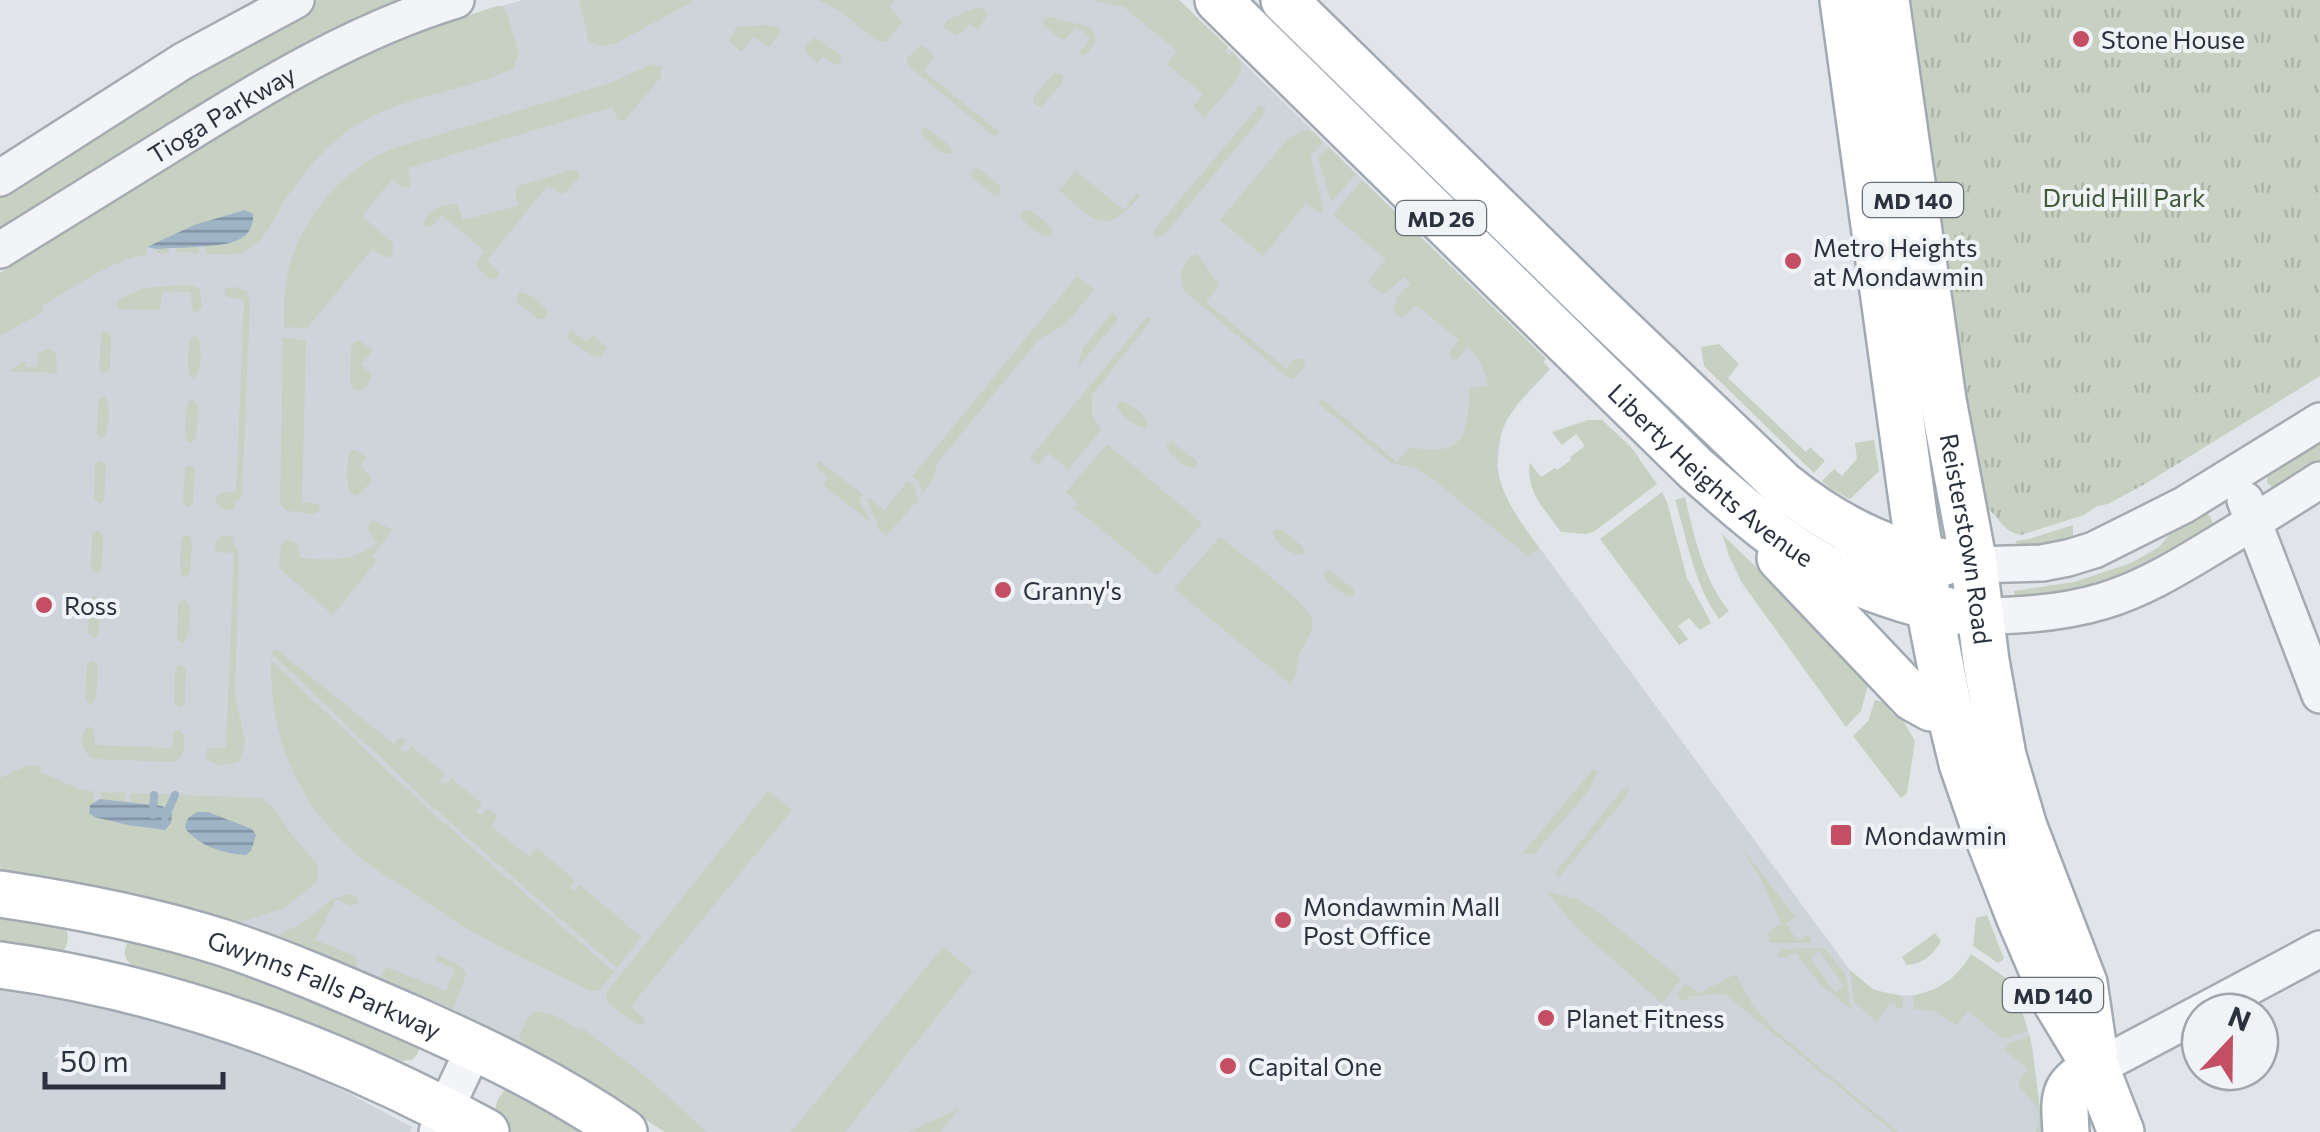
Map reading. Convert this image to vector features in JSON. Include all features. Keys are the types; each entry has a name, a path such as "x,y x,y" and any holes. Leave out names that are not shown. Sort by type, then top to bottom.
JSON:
{"main road":[{"name":"Liberty Heights Avenue","path":"1218,0 1696,469 1756,521 1815,562 1860,584 1928,606 1980,616"},
{"name":"Liberty Heights Avenue","path":"1284,0 1603,313 1810,508 1888,547 1921,558 1974,565"},
{"name":"Reisterstown Road","path":"1843,0 1928,606 1962,763 2056,1002 2096,1068 2121,1132"},
{"name":"Reisterstown Road","path":"1886,0 1942,400 1974,565 2003,756 2030,842 2084,983 2096,1068"},
{"path":"1696,469 1913,698 1931,708 1949,709"},
{"name":"Gwynns Falls Parkway","path":"0,894 108,914 220,942 285,964 475,1046 554,1088 624,1132"},
{"path":"0,966 96,982 217,1015 343,1063 441,1121 486,1132"},
{"path":"2066,1132 2064,1100 2069,1089 2075,1080 2096,1068"}],"street":[{"path":"0,178 183,62 296,0"},
{"name":"Tioga Parkway","path":"0,250 280,80 382,29 456,0"},
{"name":"Liberty Heights Avenue","path":"1974,565 2042,563 2094,550 2184,505 2320,422"},
{"path":"2237,474 2252,523 2320,696"},
{"name":"Liberty Heights Avenue","path":"1980,616 2044,613 2104,601 2170,572 2320,480"},
{"path":"2239,992 2320,949"},
{"path":"2096,1068 2180,1023"},
{"path":"441,1121 475,1046"}],"shaded area":[{"path":"523,0 1179,0 1546,359 1543,362 1550,369 1518,404 1501,435 1497,468 1511,509 1855,977 1881,992 1916,995 1952,979 1971,954 2013,983 2032,1044 2043,1132 665,1132 526,1047 453,1009 357,968 281,938 172,905 0,869 0,273 354,61 450,21"},
{"path":"0,990 140,1014 255,1051 331,1084 412,1127 410,1132 0,1132"}],"green space":[{"path":"318,0 430,0 0,237 0,187"},
{"path":"579,0 694,1 604,46 589,42"},
{"path":"818,0 895,0 889,7 902,21 886,42 877,41 840,11"},
{"path":"1092,0 1179,0 1228,47 1225,51 1229,55 1232,51 1241,64 1240,72 1205,117 1193,107 1203,94 1167,64 1177,51 1124,7"},
{"name":"Druid Hill Park","path":"1896,0 2320,0 2320,376 2108,504 2021,535 2005,527 1986,507 1985,500 1980,500"},
{"path":"497,6 505,9 519,53 513,69 392,108 346,132 310,167 253,247 236,254 207,254 205,243 199,245 199,253 176,252 177,244 170,245 168,253 157,253 150,244 147,254 93,275 43,305 44,311 0,336 0,273 58,233 178,157 302,88 430,29"},
{"path":"982,8 987,15 978,30 970,24 957,36 944,27 947,20"},
{"path":"1044,18 1090,27 1095,39 1091,49 1081,56 1090,39 1076,27 1066,39 1060,39 1043,24"},
{"path":"768,25 781,31 769,47 754,37 741,52 729,40 737,27"},
{"path":"816,38 841,55 842,63 833,64 823,56 817,63 806,53 805,47"},
{"path":"921,45 933,57 924,71 999,132 995,137 911,68 906,59"},
{"path":"652,64 661,67 661,77 624,121 618,120 612,107 408,168 408,188 392,179 362,216 394,244 392,255 387,258 372,249 307,328 284,327 288,272 302,234 325,199 355,170 391,149 610,83"},
{"path":"1055,72 1063,76 1063,82 1042,106 1037,106 1033,98"},
{"path":"1260,105 1265,113 1164,235 1156,237 1156,228"},
{"path":"925,127 950,146 950,154 942,153 922,136"},
{"path":"1307,130 1323,142 1310,156 1324,210 1321,214 1306,203 1263,256 1220,220 1287,140"},
{"path":"1329,147 1356,174 1331,202 1318,157"},
{"path":"975,168 1000,186 999,196 972,177"},
{"path":"575,169 580,176 566,192 561,194 548,185 487,260 499,272 494,280 477,268 485,251 442,215 431,227 423,223 433,211 447,205 458,205 463,220 518,206 518,186"},
{"path":"1075,171 1124,210 1137,194 1140,196 1117,217 1099,220 1059,190"},
{"path":"1362,180 1546,359 1543,362 1550,369 1513,410 1498,448 1501,483 1539,548 1528,556 1431,478 1415,468 1391,463 1318,403 1322,399 1397,462 1410,447 1437,450 1459,440 1468,417 1470,388 1488,386 1484,370 1472,351 1468,347 1457,359 1451,359 1450,352 1459,340 1416,305 1405,316 1394,313 1395,300 1411,283 1403,277 1386,293 1368,282 1386,259 1333,215"},
{"path":"1024,210 1044,221 1053,232 1050,236 1029,226 1020,215"},
{"path":"1197,254 1219,285 1206,302 1286,369 1295,359 1304,359 1305,366 1293,379 1184,291 1182,272 1191,256"},
{"path":"1077,276 1094,290 1065,325 1039,339 938,462 932,481 922,494 919,482 912,477"},
{"path":"183,285 200,290 202,305 198,313 192,310 191,292 163,291 159,310 117,307 119,299 144,288"},
{"path":"235,287 247,291 250,304 242,493 234,503 235,509 226,510 215,499 220,493 236,492 244,299 224,293"},
{"path":"520,292 543,306 548,313 546,319 538,319 517,302"},
{"path":"1112,313 1118,319 1077,368 1084,346"},
{"path":"1147,317 1151,320 1092,395 1092,414 1101,430 1068,469 1048,453 1038,465 1030,458"},
{"path":"107,331 111,337 110,369 104,374 99,369 101,337"},
{"path":"572,331 587,342 593,335 607,348 595,357 569,341"},
{"path":"196,335 201,356 194,378 190,377 188,356 190,340"},
{"path":"283,338 306,340 302,502 319,504 321,508 315,514 288,511 280,504"},
{"path":"358,340 373,350 361,365 371,374 371,380 358,391 350,382 351,347"},
{"path":"1719,344 1739,364 1728,378 1806,452 1810,447 1825,461 1814,473 1704,366 1701,347"},
{"path":"48,348 56,353 57,373 7,371 25,361 26,367 37,367 37,354"},
{"path":"105,396 109,419 102,439 97,434 98,402"},
{"path":"189,401 198,406 196,438 191,443 187,441 185,421"},
{"path":"1120,401 1143,416 1148,422 1146,428 1125,417 1116,405"},
{"path":"1588,420 1602,420 1631,447 1657,484 1595,531 1561,532 1534,492 1530,463 1541,477 1571,460 1585,446 1576,434 1562,445 1552,432"},
{"path":"2320,434 2320,464 2275,489 2267,483 2267,470"},
{"path":"1874,440 1879,471 1850,499 1822,481 1834,469 1842,476 1857,459 1855,443"},
{"path":"1171,442 1195,459 1196,468 1175,457 1166,446"},
{"path":"1107,444 1202,523 1157,575 1075,508 1078,503 1066,492"},
{"path":"351,450 366,458 360,466 371,476 370,483 357,496 350,493 348,483"},
{"path":"100,460 106,467 104,500 99,504 94,499 95,465"},
{"path":"819,461 863,494 859,500 871,523 822,484 828,478 816,466"},
{"path":"191,465 195,469 193,502 189,508 183,502 185,468"},
{"path":"908,481 918,500 886,536 876,527 878,523 867,500 884,511"},
{"path":"1662,492 1687,578 1711,623 1700,630 1689,618 1678,626 1688,639 1679,645 1600,539"},
{"path":"1685,497 1706,571 1729,611 1719,619 1697,576 1675,500"},
{"path":"2202,510 2210,518 2212,529 2122,580 2015,603 2014,591 2074,582 2131,563 2159,547 2182,520"},
{"path":"373,520 394,528 372,556 377,560 333,615 280,569 281,546 287,540 298,545 300,558 340,559 359,554 377,543 367,528"},
{"path":"2073,525 2073,537 2030,548 2017,546 2016,541"},
{"path":"1277,529 1304,548 1303,555 1280,544 1273,531"},
{"path":"98,530 103,536 102,567 97,573 91,569 92,534"},
{"path":"1722,534 1870,678 1861,711 1846,727 1742,583"},
{"path":"184,535 192,541 190,573 185,578 180,570"},
{"path":"1220,537 1286,590 1312,620 1290,684 1174,589"},
{"path":"218,538 235,538 233,543 239,551 235,694 245,742 240,761 221,765 211,763 205,756 207,749 226,747 234,553 217,552 214,547"},
{"path":"1328,570 1354,589 1354,596 1348,597 1325,580 1323,574"},
{"path":"96,596 101,602 99,631 93,638 88,633 89,602"},
{"path":"185,600 190,622 183,643 177,638 178,605"},
{"path":"274,650 394,744 400,737 406,741 400,749 405,753 411,746 445,773 440,782 445,785 451,778 482,803 476,812 482,815 488,808 498,816 491,826 529,857 537,848 575,880 570,887 574,891 580,885 641,937 617,968 433,807 272,654"},
{"path":"92,660 98,667 96,698 91,704 85,697 87,664"},
{"path":"271,660 419,801 614,972 600,990 590,991 478,935 372,867 337,836 303,792 291,768 276,717"},
{"path":"178,665 186,670 185,705 180,708 174,704"},
{"path":"1875,700 1884,702 1893,715 1898,712 1915,741 1907,793 1901,798 1853,736 1868,721"},
{"path":"88,726 94,729 95,745 172,748 174,732 179,730 184,735 183,752 173,762 95,759 83,744"},
{"path":"28,765 40,765 39,771 94,792 94,801 101,799 101,792 125,793 124,801 130,803 131,793 150,794 150,805 156,805 157,794 170,794 166,807 171,810 180,795 261,798 272,806 318,865 318,881 284,908 238,923 112,891 0,869 0,778"},
{"path":"1593,769 1597,772 1590,789 1534,854 1523,853"},
{"path":"1629,786 1627,796 1558,878 1556,872"},
{"path":"768,791 792,810 631,1006 645,1020 643,1025 637,1025 607,1002 606,993"},
{"path":"1736,840 1795,917 1786,924 1798,941 1808,935 1812,943 1770,943 1767,935 1781,924 1760,877"},
{"path":"350,894 358,903 351,906 336,899 315,940 356,956 357,968 281,938 280,934 303,923 333,899"},
{"path":"1548,894 1593,908 1681,979 1662,1003 1577,928"},
{"path":"0,907 64,924 68,940 63,951 60,955 0,952"},
{"path":"1987,915 2004,959 1998,963 1973,946 1976,918"},
{"path":"1935,933 1941,941 1935,950 1923,960 1907,965 1902,957"},
{"path":"131,939 213,956 420,1045 418,1053 412,1060 397,1061 269,1008 138,969 125,956"},
{"path":"943,947 973,971 845,1132 791,1132"},
{"path":"1825,948 1846,976 1851,1009 1819,983 1796,952 1786,958 1777,956 1780,949","holes":["1819,951 1844,985 1835,993 1810,958"]},
{"path":"1971,954 2013,983 2028,1031 2003,1039 1968,1011 1956,1025 1934,1011 1914,1009 1913,996 1947,981"},
{"path":"439,955 466,974 453,1009 381,978 386,967 446,991 455,969 437,961"},
{"path":"1850,970 1874,990 1903,996 1903,1010 1890,1003 1876,1021 1854,1002"},
{"path":"1736,974 1753,1006 1776,1031 1898,1132 1725,994 1690,996 1685,1002 1677,995 1686,983 1699,993"},
{"path":"535,1011 552,1014 579,1030 581,1027 645,1076 707,1132 665,1132 526,1047 519,1038"},
{"path":"2030,1036 2043,1132 2036,1132 2038,1112 2019,1086 2028,1069 2004,1050 2009,1043"},
{"path":"508,1088 598,1132 511,1132 500,1122 496,1111 498,1099"},
{"path":"960,1108 940,1132 908,1132"}],"water":[{"path":"245,210 253,214 253,222 238,240 199,247 147,247 194,225"},
{"path":"100,799 162,806 172,813 171,823 165,830 94,817 89,813 90,805"},
{"path":"208,812 252,829 256,835 251,851 246,855 229,853 197,840 185,828 188,818"}],"waterway":[{"path":"153,815 154,795"},
{"path":"165,817 175,795"}],"place":[{"name":"Stone House","path":"2081,39"},
{"name":"Metro Heights at Mondawmin","path":"1793,261"},
{"name":"Granny's","path":"1003,590"},
{"name":"Ross","path":"44,605"},
{"name":"Mondawmin","path":"1841,835"},
{"name":"Mondawmin Mall Post Office","path":"1283,920"},
{"name":"Planet Fitness","path":"1546,1018"},
{"name":"Capital One","path":"1228,1066"}]}
